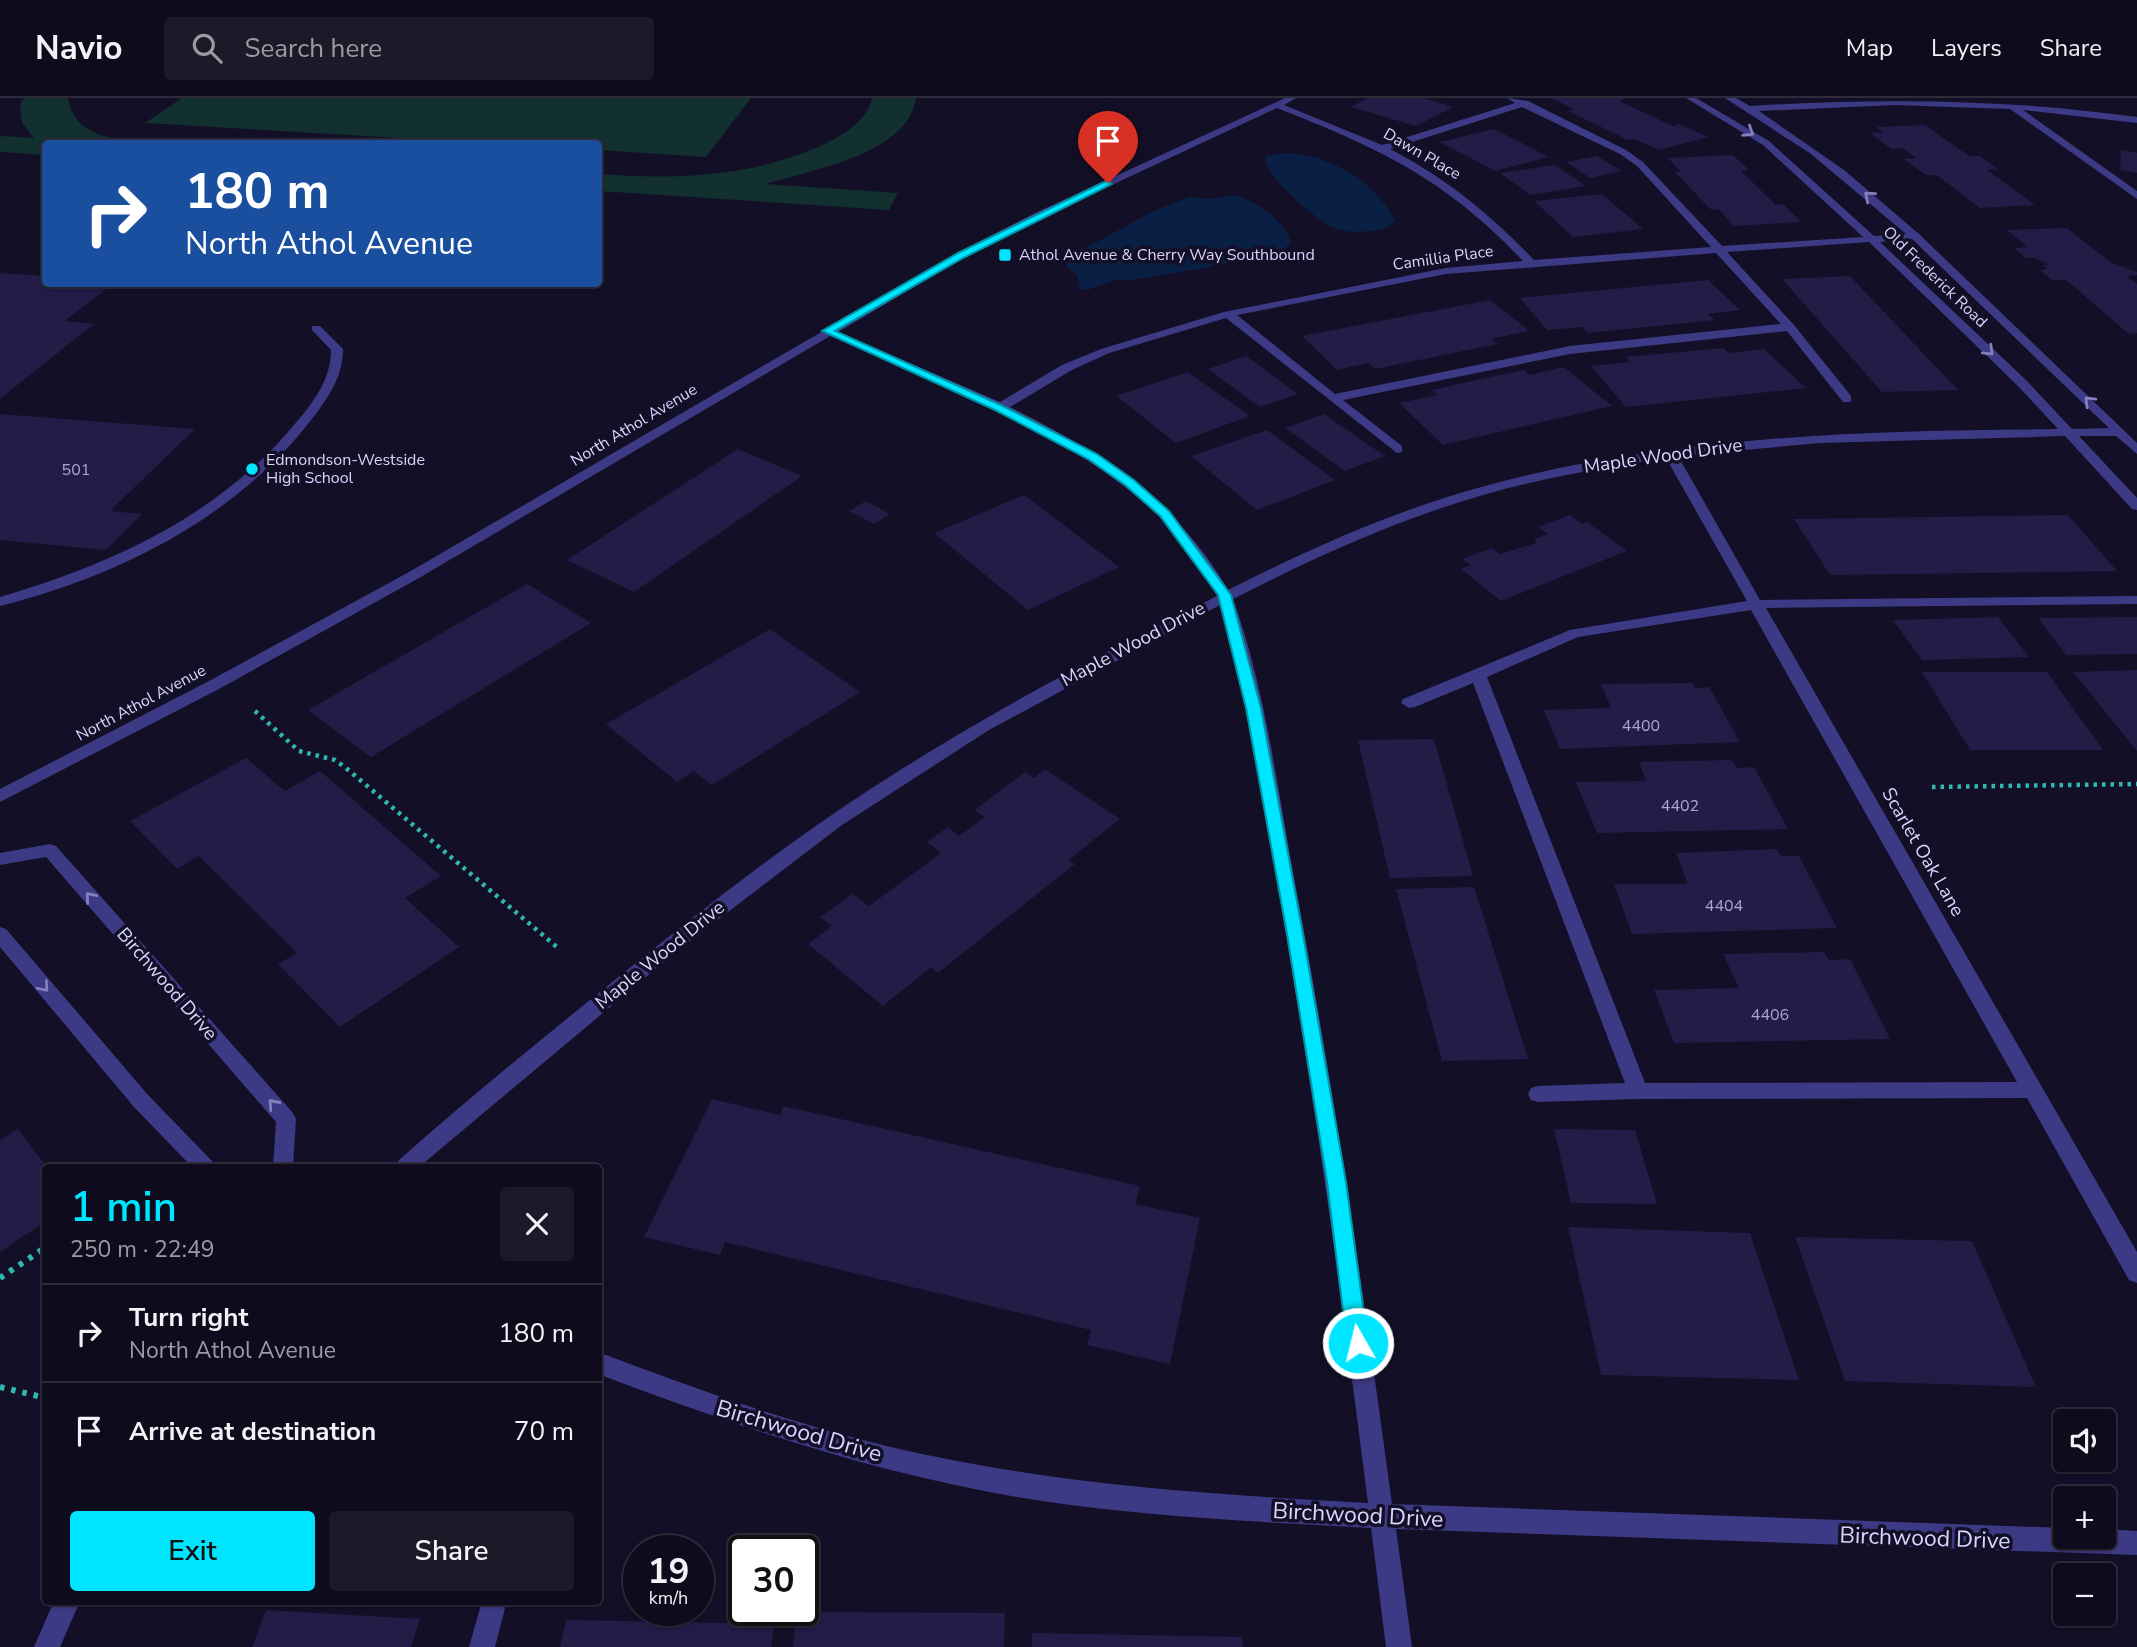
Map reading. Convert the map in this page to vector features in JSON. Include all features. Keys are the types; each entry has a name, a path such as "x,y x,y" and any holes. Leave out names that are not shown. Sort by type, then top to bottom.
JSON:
{"street":[{"name":"North Athol Avenue","path":"0,796 214,685 414,575 827,331 1037,216 1292,98"},
{"path":"1511,98 1623,152 1640,164 1790,327 1847,399"},
{"name":"Old Frederick Road","path":"1690,98 1720,114 1783,158 1872,237 2022,383 2137,506"},
{"name":"Old Frederick Road","path":"1729,98 1751,109 1822,155 2029,341 2137,450"},
{"path":"1720,114 1826,102 1970,101 2137,120"},
{"path":"1384,148 1525,103"},
{"name":"Dawn Place","path":"1276,106 1384,148 1433,175 1468,199 1531,263"},
{"path":"2012,106 2137,197"},
{"name":"Camillia Place","path":"999,408 1066,368 1105,351 1228,314 1395,280 1531,263 1914,236"},
{"path":"1228,314 1396,449"},
{"path":"1333,398 1570,350 1790,327"},
{"path":"0,602 112,564 204,516 260,470 296,433 325,393 338,366 337,349 316,328"},
{"path":"827,331 1054,435 1130,482 1164,514 1224,595 1254,708 1295,934 1336,1182 1399,1647"},
{"name":"Maple Wood Drive","path":"409,1164 686,932 850,811 968,735 1224,595 1312,553 1471,494 1572,468 1670,452 1860,436 2119,432"},
{"name":"Scarlet Oak Lane","path":"1670,452 1759,604 2137,1273"},
{"path":"1409,703 1575,633 1759,604 2134,600"},
{"path":"1478,676 1638,1091"},
{"name":"Birchwood Drive","path":"0,859 50,850 286,1119 283,1164"},
{"path":"0,934 141,1101 202,1164"},
{"path":"1538,1094 1638,1091 2033,1090"},
{"name":"Birchwood Drive","path":"602,1364 777,1426 929,1468 1042,1489 1189,1506 1380,1516 1934,1539 2137,1543"},
{"path":"47,1647 65,1605"},
{"path":"482,1647 492,1608"}],"path":[{"path":"254,710 299,751 310,756 335,760 557,947"},
{"path":"1932,787 2137,784"},
{"path":"0,1278 42,1250"},
{"path":"0,1387 42,1397"}],"green space":[{"path":"24,98 68,98 71,110 84,127 122,140 42,140 42,155 0,152 0,136 34,138 22,123 20,104"},
{"path":"182,98 751,98 706,157 602,150 602,140 435,140 145,123"},
{"path":"872,98 916,98 909,117 895,134 876,147 830,166 766,184 898,193 889,210 602,191 602,174 695,175 765,165 833,140 865,114"}],"water":[{"path":"1285,153 1318,159 1348,172 1374,192 1395,219 1389,226 1372,231 1339,230 1326,224 1292,196 1272,173 1266,156"},
{"path":"1231,195 1268,212 1283,227 1291,244 1238,261 1138,279 1117,279 1088,290 1080,289 1077,275 1066,266 1072,255 1156,210 1190,197 1212,199"}],"building":[{"path":"1368,98 1423,98 1453,107 1416,126 1351,107"},
{"path":"1551,98 1625,98 1619,101 1673,126 1679,124 1708,137 1659,150 1634,139 1628,140 1568,111 1574,109"},
{"path":"1925,125 1969,156 1980,156 1990,163 1998,169 1987,170 2035,205 1980,208 1937,175 1926,175 1904,159 1916,158 1903,148 1891,149 1871,133 1883,132 1876,127"},
{"path":"1494,129 1549,157 1495,171 1440,142"},
{"path":"2121,150 2137,153 2137,173 2120,170"},
{"path":"1733,155 1749,170 1741,171 1776,205 1783,204 1801,222 1734,226 1719,210 1710,209 1675,172 1681,172 1668,158"},
{"path":"1597,156 1622,171 1590,178 1566,162"},
{"path":"1555,165 1586,186 1530,195 1500,173"},
{"path":"1602,194 1643,229 1573,237 1534,201"},
{"path":"2067,228 2110,262 2137,272 2137,275 2126,276 2137,284 2137,333 2129,334 2066,280 2052,280 2040,270 2047,269 2043,265 2049,265 2035,258 2026,258 2014,248 2027,247 2007,230"},
{"path":"0,273 42,276 42,287 109,287 65,321 94,324 0,399"},
{"path":"1850,276 1958,390 1882,392 1782,279"},
{"path":"1708,280 1740,310 1708,314 1715,320 1588,333 1582,327 1547,330 1520,298"},
{"path":"1490,300 1529,331 1491,339 1498,344 1375,369 1369,363 1337,370 1302,336"},
{"path":"1723,348 1729,353 1764,349 1806,388 1626,407 1591,366 1630,362 1626,357"},
{"path":"1246,356 1298,394 1260,407 1208,369"},
{"path":"1564,367 1612,406 1443,445 1399,403 1437,395 1431,390 1524,370 1530,375"},
{"path":"1188,372 1250,416 1176,443 1116,396"},
{"path":"0,414 195,429 110,511 142,514 106,550 0,540"},
{"path":"1324,414 1385,456 1345,471 1285,428"},
{"path":"1267,430 1335,480 1257,510 1191,456"},
{"path":"738,449 802,476 634,592 567,560"},
{"path":"1024,495 1119,567 1028,610 934,533"},
{"path":"866,501 890,514 874,524 849,511"},
{"path":"1570,515 1582,524 1587,522 1627,551 1501,601 1461,569 1471,565 1462,559 1492,548 1500,554 1536,543 1535,539 1548,534 1538,527"},
{"path":"2068,515 2117,571 1830,575 1794,519"},
{"path":"527,584 591,623 371,757 308,710"},
{"path":"1998,617 2029,657 1922,660 1893,620"},
{"path":"2137,617 2137,654 2066,655 2038,618"},
{"path":"770,629 860,692 712,785 694,771 677,782 606,724"},
{"path":"2137,670 2137,751 2073,672"},
{"path":"1922,672 2047,672 2103,750 1970,750"},
{"path":"1693,683 1694,688 1709,687 1740,742 1560,749 1544,710 1611,708 1601,684"},
{"path":"1434,739 1473,876 1390,878 1358,740"},
{"path":"246,758 285,791 320,771 441,876 405,898 459,947 340,1027 278,964 297,953 199,856 177,869 130,821"},
{"path":"1731,760 1738,768 1754,767 1788,829 1597,833 1576,782 1646,781 1639,762"},
{"path":"1045,769 1120,819 1068,860 1075,864 938,973 931,967 883,1006 808,944 832,926 820,917 853,894 869,906 941,853 927,842 948,827 959,836 985,817 974,810 1025,772 1034,778"},
{"path":"1777,849 1781,856 1799,856 1837,928 1632,934 1614,884 1688,884 1676,853"},
{"path":"1474,887 1528,1059 1442,1061 1396,889"},
{"path":"1824,952 1829,960 1850,959 1890,1039 1674,1043 1654,990 1739,988 1723,954"},
{"path":"712,1099 780,1115 783,1106 1140,1186 1135,1204 1200,1218 1170,1364 1087,1345 1091,1330 725,1242 720,1255 644,1237"},
{"path":"18,1129 45,1164 42,1164 42,1224 0,1252 0,1140"},
{"path":"1554,1129 1635,1130 1657,1204 1571,1203"},
{"path":"1568,1227 1750,1233 1799,1380 1601,1375"},
{"path":"1795,1237 1972,1241 2036,1387 1845,1381"},
{"path":"266,1610 420,1619 411,1647 252,1647"},
{"path":"819,1612 1005,1613 1004,1647 793,1647 795,1626 819,1626"},
{"path":"566,1620 623,1621 623,1626 714,1626 714,1623 728,1623 728,1626 774,1626 771,1647 560,1647"},
{"path":"1032,1633 1242,1637 1243,1647 1032,1647"}],"place":[{"name":"Athol Avenue & Cherry Way Southbound","path":"1005,255"},
{"name":"Edmondson-Westside High School","path":"252,469"}],"route":[{"path":"1108,183 961,255 827,331 999,408 1093,457 1130,482 1164,514 1224,595 1254,708 1295,934 1336,1182 1358,1343"}]}
